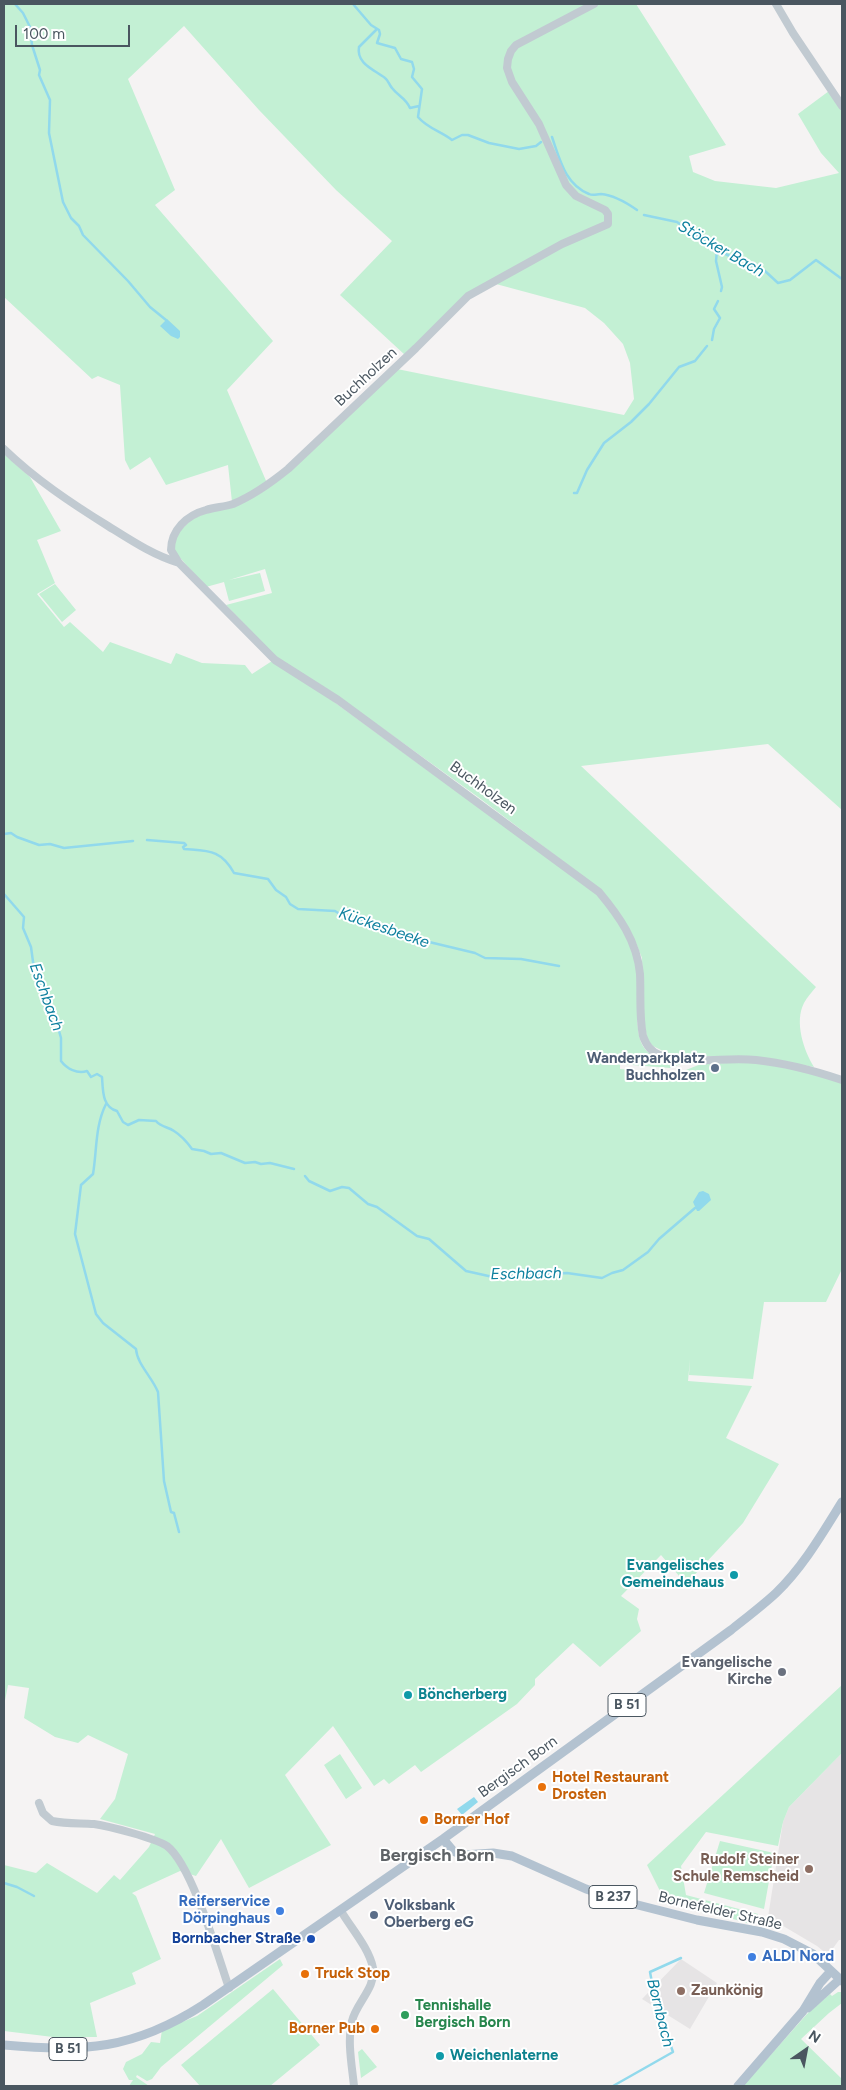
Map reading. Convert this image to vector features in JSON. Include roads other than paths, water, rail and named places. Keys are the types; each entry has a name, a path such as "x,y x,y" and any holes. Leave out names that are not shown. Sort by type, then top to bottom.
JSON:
{"main road":[{"name":"Bergisch Born","path":"4,2044 73,2049 119,2043 141,2037 169,2025 229,1988 443,1839 731,1630 767,1601 800,1565 842,1502"},
{"name":"Bornefelder Straße","path":"443,1839 453,1851 463,1855 493,1853 512,1856 586,1889 630,1903 683,1917 773,1936 802,1947 841,1980"},
{"path":"738,2086 803,2011 820,1983 831,1971"},
{"path":"803,2011 841,1980"}],"street":[{"name":"Buchholzen","path":"594,4 518,44 508,56 507,68 512,82 539,124 566,185 576,196 605,210 608,214 608,222 562,244 468,296 416,348 278,477 232,504 202,511 182,524 174,533 171,544 172,555 276,660 338,700 599,892 625,926 636,952 640,973 642,1029 647,1046 655,1053 661,1056 682,1059 755,1060 806,1070 842,1080"},
{"path":"776,4 798,41 842,106"},
{"name":"Buchholzen","path":"4,449 39,479 83,510 155,555 179,564"},
{"path":"39,1803 43,1813 52,1821 95,1824 153,1840 167,1846 190,1881 229,1988"},
{"path":"341,1911 370,1960 373,1973 372,1982 352,2019 351,2064 354,2086"}],"water":[{"path":"167,319 180,331 178,339 171,336 160,326"},
{"path":"703,1191 709,1194 711,1200 697,1211 693,1202 699,1192"},
{"path":"474,1797 478,1802 462,1815 457,1809"}],"waterway":[{"path":"15,4 23,13 30,27 32,45 40,70 39,75 50,100 49,133 63,202 83,235 128,281 150,307 166,320"},
{"name":"Stöcker Bach","path":"353,4 371,25 379,30 380,34 377,43 395,48 401,59 412,62 414,69 412,77 422,89 418,117 426,124 452,140 462,135 468,135 489,143 519,149 536,146 541,142"},
{"name":"Stöcker Bach","path":"377,29 359,47 360,58 367,66 386,79 410,108 419,106"},
{"name":"Stöcker Bach","path":"552,137 564,170 574,184 589,194 611,196 637,210"},
{"name":"Stöcker Bach","path":"644,215 677,222 717,250 734,258 745,259 750,265 765,271 778,283 790,280 816,260 842,279"},
{"path":"717,250 716,261 722,287 721,291"},
{"path":"712,340 714,329 720,318 714,309 718,301"},
{"path":"574,493 577,493 587,470 604,443 631,422 649,404 679,367 695,361 707,346"},
{"name":"Kückesbeeke","path":"4,834 11,833 39,845 50,844 64,848 133,841"},
{"name":"Kückesbeeke","path":"147,840 184,843 186,845 183,847 184,849 207,851 219,855 234,873 268,879 276,890 298,909 335,911 343,916 356,917 386,932 419,942 425,941 475,953 485,958 521,959 559,966"},
{"name":"Eschbach","path":"4,894 24,917 23,928 31,947 34,969 38,974 49,1006 54,1013 61,1038 61,1061 72,1070 87,1071 91,1077 97,1074 102,1077 106,1102 108,1106 117,1111 123,1122 128,1125 139,1120 156,1121 179,1135 192,1149 211,1154 221,1153 245,1163 270,1163 294,1169"},
{"path":"106,1104 98,1129 93,1174 81,1185 75,1234 96,1314 103,1323 136,1349 139,1360 158,1392 164,1481 171,1512 174,1513 179,1532"},
{"name":"Eschbach","path":"305,1176 309,1181 330,1191 342,1187 349,1188 368,1204 377,1207 417,1236 429,1239 466,1271 493,1277 567,1273 602,1278 623,1270 648,1252 659,1239 695,1208"},
{"path":"4,1883 34,1896"},
{"name":"Bornbach","path":"613,2086 673,2052 656,2004 650,1972 681,1958"}],"place":[{"name":"Wanderparkplatz Buchholzen","path":"715,1068"},
{"name":"Evangelisches Gemeindehaus","path":"734,1575"},
{"name":"Evangelische Kirche","path":"782,1672"},
{"name":"Böncherberg","path":"408,1695"},
{"name":"Hotel Restaurant Drosten","path":"542,1787"},
{"name":"Borner Hof","path":"424,1820"},
{"name":"Rudolf Steiner Schule Remscheid","path":"809,1869"},
{"name":"Reiferservice Dörpinghaus","path":"280,1911"},
{"name":"Volksbank Oberberg eG","path":"374,1915"},
{"name":"Bornbacher Straße","path":"311,1939"},
{"name":"ALDI Nord","path":"752,1957"},
{"name":"Truck Stop","path":"305,1974"},
{"name":"Zaunkönig","path":"681,1991"},
{"name":"Tennishalle Bergisch Born","path":"405,2015"},
{"name":"Borner Pub","path":"375,2029"},
{"name":"Weichenlaterne","path":"440,2056"}],"district":[{"name":"Bergisch Born","path":"437,1856"}]}
